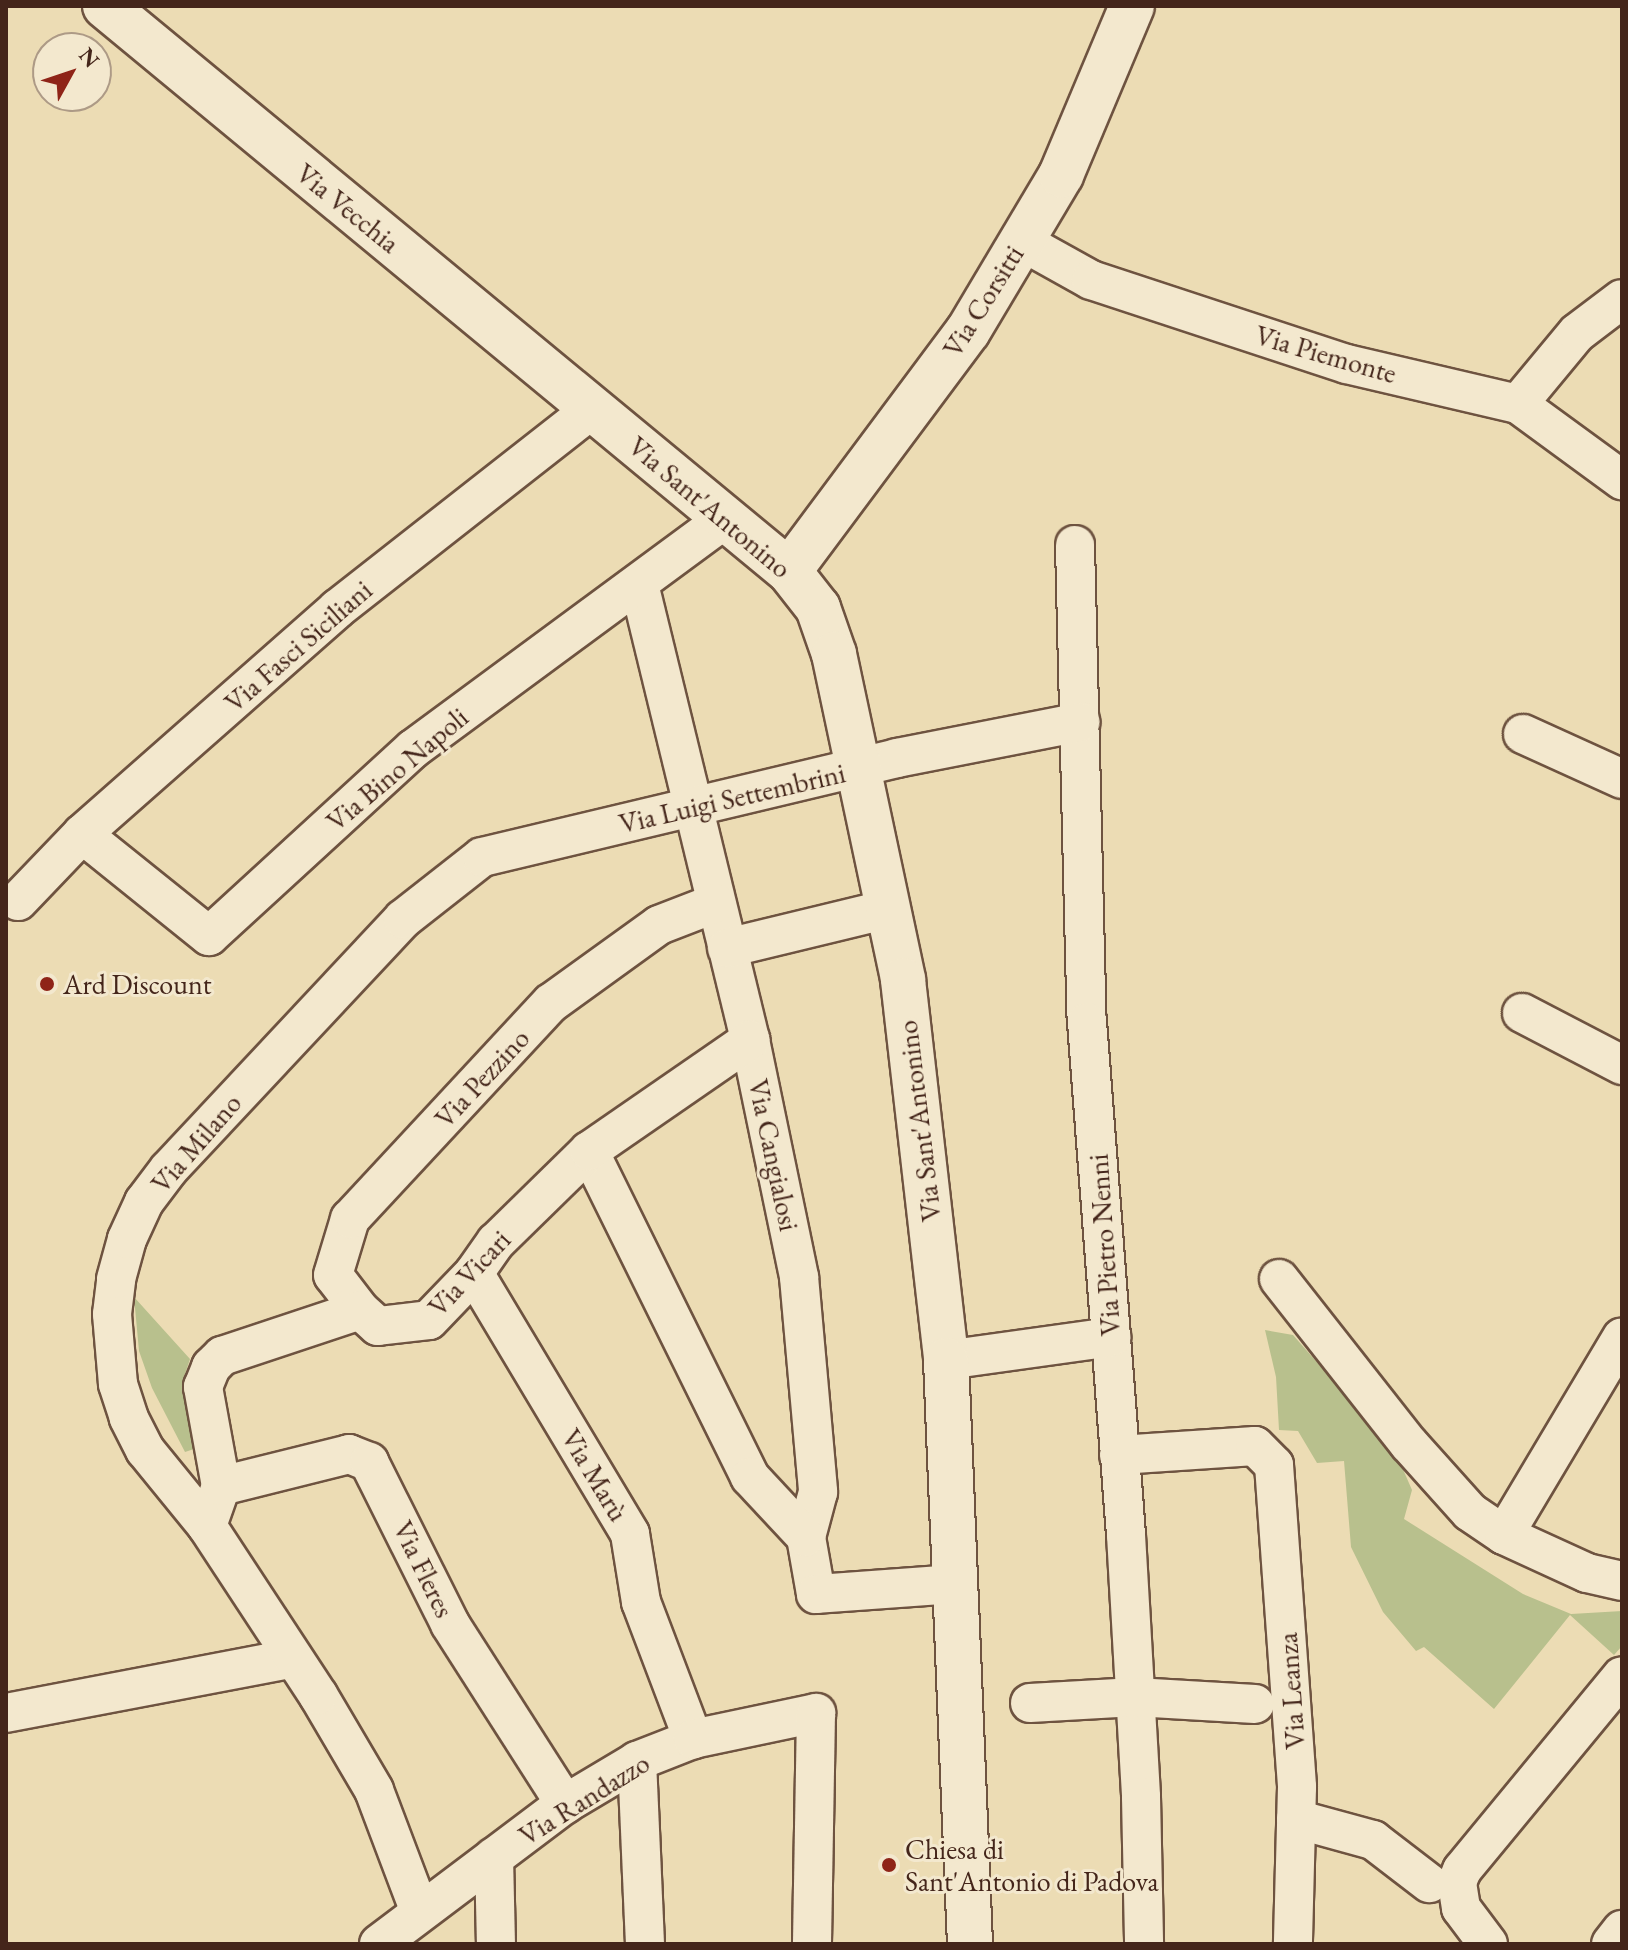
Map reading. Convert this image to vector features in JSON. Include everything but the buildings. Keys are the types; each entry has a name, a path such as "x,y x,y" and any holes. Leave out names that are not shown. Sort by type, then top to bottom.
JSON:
{"street":[{"name":"Via Vecchia","path":"105,6 593,408"},
{"name":"Via Corsitti","path":"789,571 968,331 1061,175 1132,6"},
{"name":"Via Piemonte","path":"1021,241 1091,280 1332,359 1518,404 1622,480"},
{"path":"1518,404 1577,333 1622,299"},
{"name":"Via Sant'Antonino","path":"593,408 789,571 818,608 834,654 903,980 946,1360 970,1944"},
{"name":"Via Fasci Siciliani","path":"18,901 82,834 337,609 593,408"},
{"name":"Via Bino Napoli","path":"82,834 209,936 413,749 726,518"},
{"name":"Via Pietro Nenni","path":"1075,545 1087,1022 1135,1697 1144,1944"},
{"name":"Via Cangialosi","path":"639,584 750,1040 799,1277 818,1492 806,1537 816,1594 957,1584"},
{"name":"Via Luigi Settembrini","path":"403,919 482,857 897,758 1080,722"},
{"path":"1523,734 1622,779"},
{"name":"Via Pezzino","path":"360,1310 333,1275 350,1219 551,1003 659,925 716,903"},
{"path":"727,948 888,909"},
{"name":"Via Milano","path":"403,919 169,1169 144,1202 127,1239 116,1279 112,1314 118,1384 129,1418 145,1450 207,1526 374,1790 420,1912"},
{"path":"1522,1013 1622,1065"},
{"name":"Via Vicari","path":"360,1310 378,1326 429,1320 474,1273 496,1242 589,1151 750,1040"},
{"path":"589,1151 750,1477 806,1537"},
{"name":"Via Marù","path":"474,1273 630,1534 641,1602 693,1739"},
{"path":"1279,1279 1409,1444 1470,1512 1504,1535 1587,1573 1622,1581"},
{"path":"207,1526 221,1486 204,1398 206,1376 211,1367 222,1356 360,1310"},
{"path":"946,1360 1111,1337"},
{"path":"1504,1535 1622,1337"},
{"name":"Via Leanza","path":"1119,1455 1255,1446 1274,1465 1280,1502 1297,1787 1293,1944"},
{"name":"Via Fleres","path":"221,1486 349,1454 369,1462 450,1624 565,1804"},
{"path":"6,1713 293,1658"},
{"path":"1488,1944 1461,1908 1457,1882 1462,1870 1622,1676"},
{"path":"1030,1703 1135,1697 1255,1704"},
{"name":"Via Randazzo","path":"379,1944 565,1804 637,1761 693,1739 816,1713 812,1944"},
{"path":"637,1761 645,1944"},
{"path":"1296,1819 1373,1840 1429,1883"},
{"path":"494,1857 496,1944"},
{"path":"1611,1944 1622,1930"}],"green space":[{"path":"134,1297 190,1359 184,1377 195,1434 194,1449 185,1452 152,1388 139,1351"},
{"path":"1265,1330 1293,1335 1395,1451 1412,1490 1404,1519 1523,1594 1571,1614 1622,1611 1622,1646 1614,1655 1570,1615 1494,1709 1424,1647 1416,1651 1383,1612 1351,1547 1344,1461 1317,1463 1298,1431 1279,1430 1276,1377"}],"place":[{"name":"Ard Discount","path":"47,984"},
{"name":"Chiesa di Sant'Antonio di Padova","path":"889,1865"}]}
